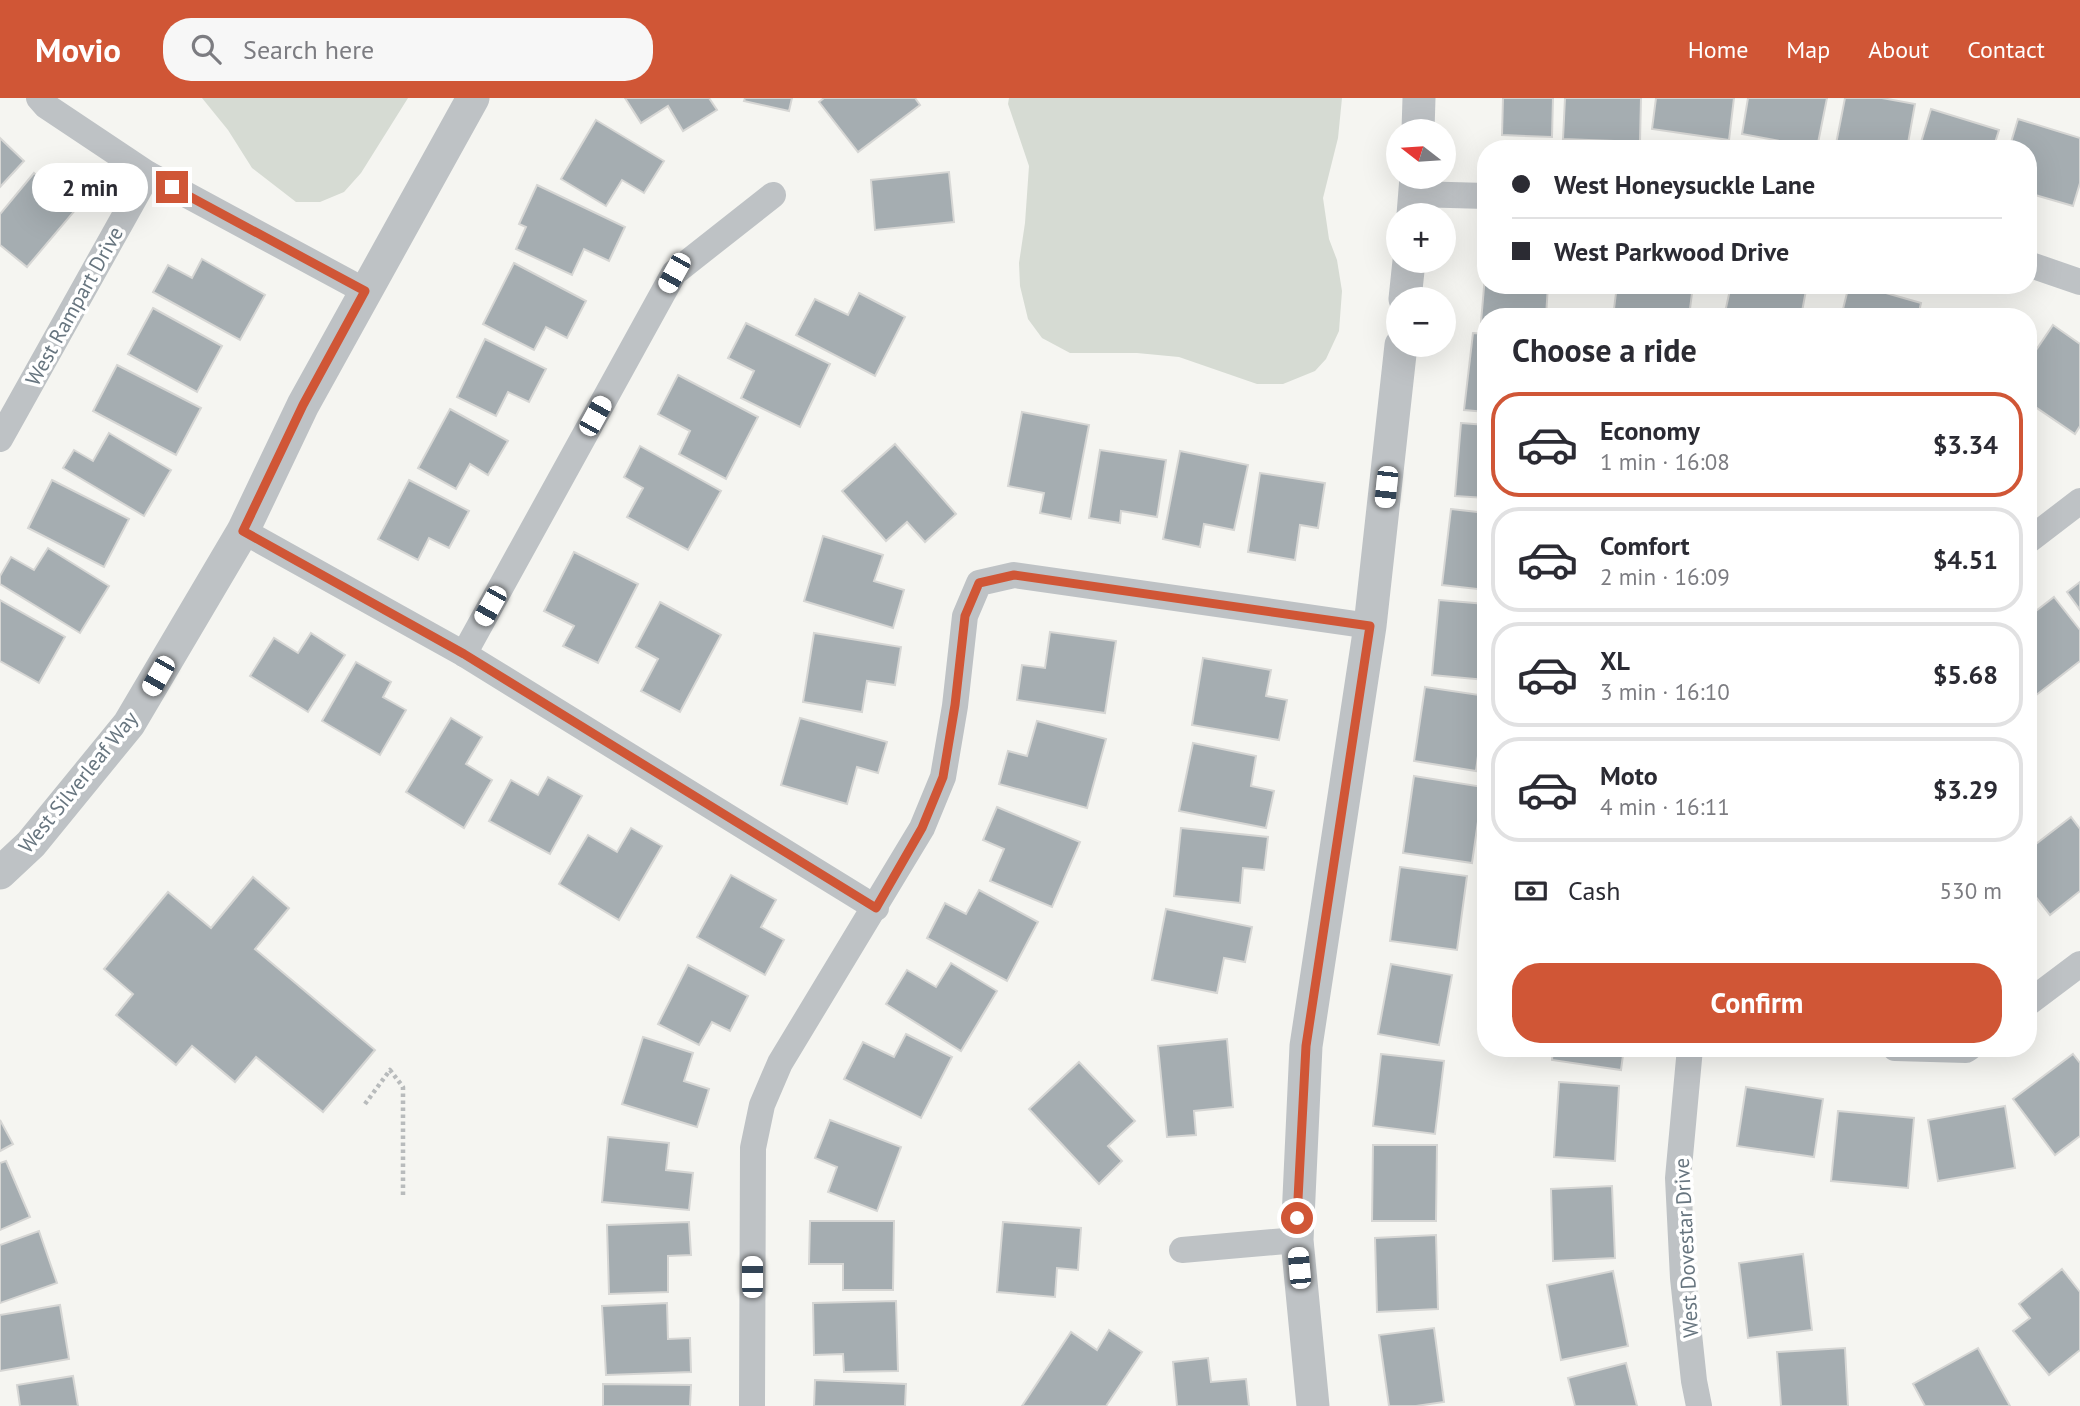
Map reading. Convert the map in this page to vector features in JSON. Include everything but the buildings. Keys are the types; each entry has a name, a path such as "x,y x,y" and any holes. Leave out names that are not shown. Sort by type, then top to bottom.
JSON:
{"street":[{"path":"39,98 46,106 148,174 365,291"},
{"name":"West Silverleaf Way","path":"0,873 31,844 129,724 243,531 303,405 473,98"},
{"path":"1418,119 1419,98"},
{"name":"West Rampart Drive","path":"0,439 148,174"},
{"path":"464,654 674,273 773,195"},
{"path":"1415,195 1477,196"},
{"path":"2037,267 2080,282"},
{"path":"1313,1406 1297,1240 1306,1046 1370,626 1400,357"},
{"path":"2037,534 2080,501"},
{"path":"243,531 464,654 876,908"},
{"path":"752,1406 753,1148 762,1105 780,1063 922,828 943,777 955,705 965,616 979,583 1014,575 1370,626"},
{"path":"2037,996 2080,964"},
{"name":"West Dovestar Drive","path":"1689,1057 1678,1178 1683,1278 1699,1406"},
{"path":"1182,1250 1297,1240"}],"path":[{"path":"365,1104 390,1070 403,1087 403,1198"}],"shaded area":[{"path":"202,98 408,98 361,173 344,192 320,202 296,202 252,168 228,130"},
{"path":"1009,98 1342,98 1338,138 1323,198 1329,239 1337,260 1342,291 1339,331 1326,359 1315,371 1283,384 1257,384 1179,357 1137,353 1070,353 1042,338 1028,319 1020,286 1019,263 1029,166 1008,104"}],"route":[{"path":"172,187 365,291 303,405 243,531 464,654 876,908 922,828 943,777 955,705 965,616 979,583 1014,575 1370,626 1306,1046 1297,1218"}]}
